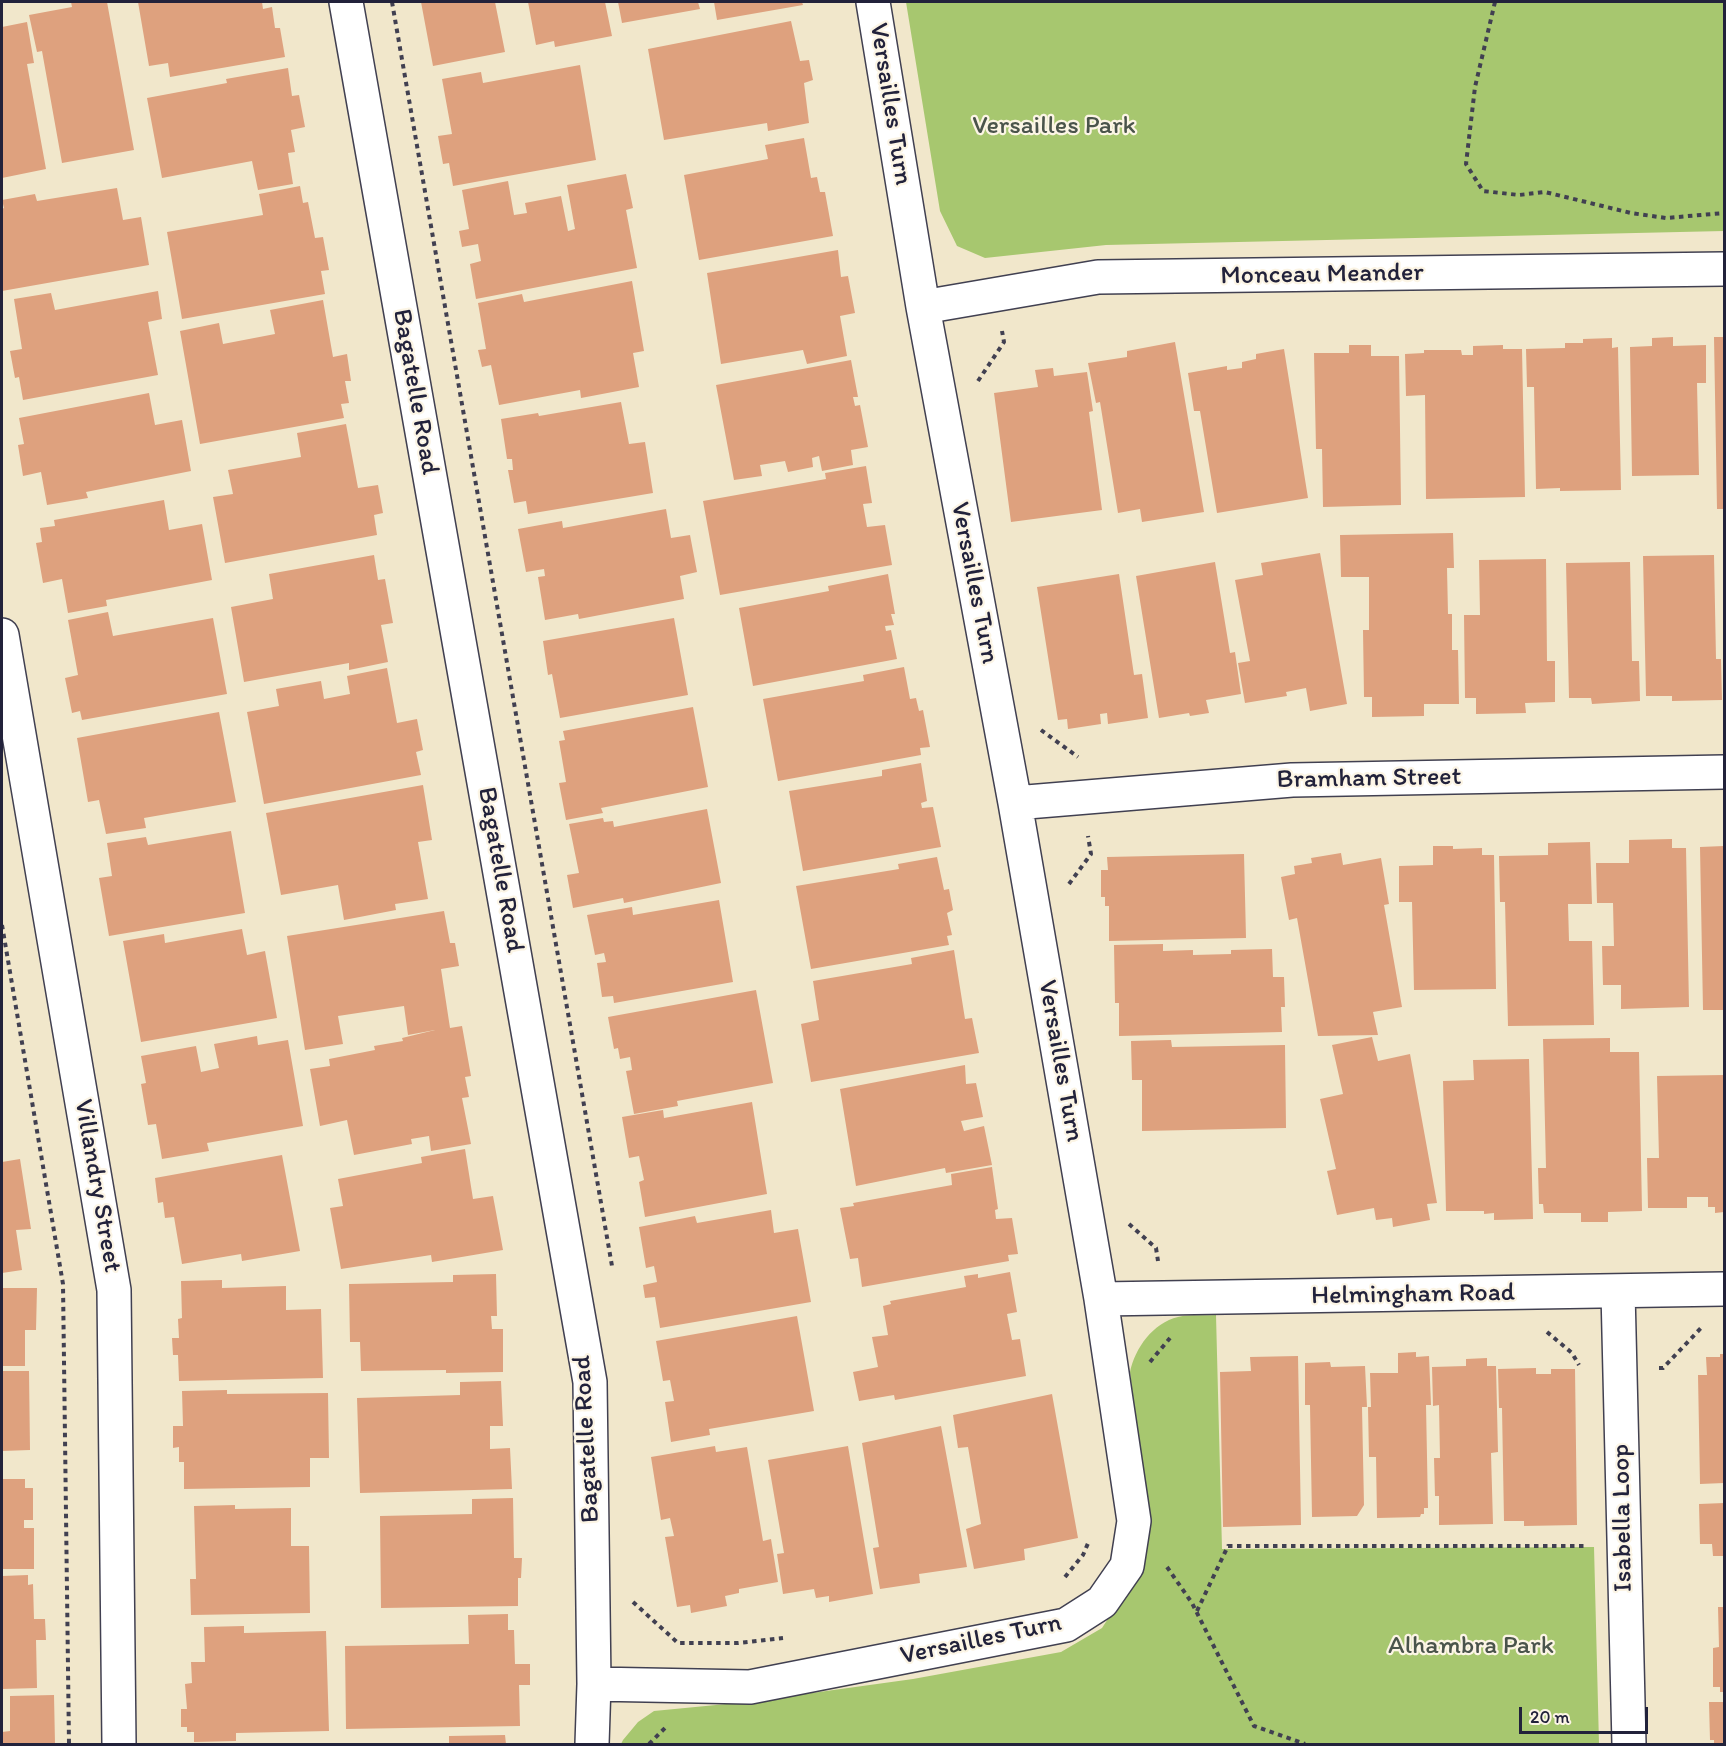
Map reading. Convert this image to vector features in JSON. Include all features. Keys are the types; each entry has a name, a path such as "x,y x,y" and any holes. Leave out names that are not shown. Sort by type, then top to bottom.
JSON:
{"street":[{"name":"Bagatelle Road","path":"346,2 590,1382 594,1684 592,1744"},
{"name":"Versailles Turn","path":"594,1684 750,1687 1066,1625 1102,1602 1126,1566 1134,1521 1101,1299 1015,803 923,307 873,2"},
{"name":"Monceau Meander","path":"923,307 1098,278 1725,269"},
{"name":"Villandry Street","path":"2,635 114,1290 119,1744"},
{"name":"Bramham Street","path":"1015,803 1292,780 1725,772"},
{"name":"Helmingham Road","path":"1101,1299 1725,1289"},
{"name":"Isabella Loop","path":"1618,1292 1629,1744"}],"path":[{"path":"393,2 612,1266"},
{"path":"1495,2 1475,87 1466,164 1483,191 1519,195 1545,192 1632,213 1666,218 1725,213"},
{"path":"975,386 1004,342 995,294"},
{"path":"1033,724 1080,758 1083,797"},
{"path":"2,925 63,1284 69,1744"},
{"path":"1543,1328 1572,1353 1582,1369"},
{"path":"1143,1371 1172,1336"},
{"path":"1061,1581 1083,1555 1091,1537"},
{"path":"1196,1612 1228,1546 1590,1546"},
{"path":"1165,1564 1196,1612 1254,1726 1305,1744"},
{"path":"633,1601 678,1643 738,1643 783,1638"}],"green space":[{"name":"Versailles Park","path":"906,2 1724,2 1724,231 1106,245 985,258 957,246 940,211"},
{"name":"Alhambra Park","path":"1192,1315 1216,1315 1222,1549 1594,1547 1599,1744 621,1744 638,1722 654,1711 747,1702 913,1679 1061,1652 1102,1628 1137,1574 1147,1550 1148,1522 1130,1372 1132,1363 1146,1338 1169,1320"}],"building":[{"path":"71,2 107,2 134,150 62,163 42,51 37,52 29,15 72,7"},
{"path":"138,2 262,2 263,9 272,7 275,28 280,28 285,57 170,77 168,63 149,66"},
{"path":"421,2 495,2 505,52 433,66"},
{"path":"528,2 605,2 612,36 555,47 554,41 536,45"},
{"path":"618,2 698,2 700,9 622,23"},
{"path":"714,2 802,2 803,5 717,20"},
{"path":"791,21 800,61 809,60 813,80 804,83 809,123 768,131 767,123 664,140 648,49"},
{"path":"27,22 34,63 27,64 46,169 2,178 2,27"},
{"path":"580,65 596,160 453,186 449,163 443,164 438,136 452,134 442,79 481,72 483,83"},
{"path":"288,68 292,96 299,95 305,127 291,130 295,152 288,153 293,184 258,190 252,161 162,178 147,98 227,83 226,79"},
{"path":"804,138 811,178 817,177 820,192 825,192 833,236 699,260 684,175 768,159 765,145"},
{"path":"626,174 633,208 626,210 637,268 476,299 470,264 481,261 478,244 462,247 459,231 469,229 462,190 508,181 514,215 527,213 525,203 561,196 568,231 575,229 567,185"},
{"path":"300,186 303,203 308,202 315,238 323,237 329,270 321,271 325,294 182,319 167,232 263,215 259,194"},
{"path":"117,188 123,220 141,217 149,265 2,291 2,209 4,208 2,200 35,194 37,201"},
{"path":"838,250 841,277 848,276 855,313 840,316 847,356 807,364 803,350 721,364 707,273"},
{"path":"632,281 644,351 633,353 639,387 581,398 580,390 499,405 491,365 482,367 478,350 486,349 478,303 522,294 524,302"},
{"path":"158,291 162,319 148,322 158,375 23,400 19,377 15,378 10,351 22,349 14,299 51,293 55,310"},
{"path":"323,300 333,357 347,354 351,381 345,381 349,403 341,404 344,418 200,444 180,331 219,323 223,344 275,334 270,310"},
{"path":"1673,337 1673,346 1706,345 1706,383 1697,383 1699,475 1632,476 1630,347 1652,346 1652,338"},
{"path":"1714,337 1724,337 1724,509 1717,509"},
{"path":"1612,338 1612,348 1618,347 1621,490 1536,489 1534,387 1527,387 1526,349 1565,348 1565,343 1583,343 1583,339"},
{"path":"1175,342 1204,512 1142,522 1140,509 1118,513 1100,402 1096,403 1088,363 1127,357 1127,351"},
{"path":"1349,345 1371,345 1371,356 1399,356 1401,505 1323,507 1322,449 1316,449 1314,353 1349,353"},
{"path":"1503,345 1503,349 1522,349 1525,497 1426,499 1425,395 1406,396 1405,354 1424,353 1424,350 1461,350 1462,355 1473,355 1473,346"},
{"path":"1284,349 1308,498 1217,513 1200,411 1194,411 1188,373 1227,366 1227,370 1242,368 1242,362 1256,359 1256,354"},
{"path":"851,360 858,397 853,397 855,406 860,405 868,447 851,450 853,465 822,471 819,456 812,458 813,467 788,472 785,461 760,465 762,476 734,480 716,385"},
{"path":"1053,368 1054,376 1087,372 1093,411 1089,412 1102,510 1011,522 994,393 1038,387 1035,370"},
{"path":"149,393 155,425 182,420 191,471 86,492 88,498 47,505 41,472 23,476 18,445 24,444 19,418"},
{"path":"621,402 629,444 645,442 653,493 528,514 526,501 514,503 508,470 513,470 512,459 507,459 501,419 538,413 539,416"},
{"path":"346,424 358,488 378,485 383,513 374,515 377,535 225,563 213,497 233,494 228,470 301,457 297,433"},
{"path":"866,466 872,503 863,504 867,527 885,525 892,565 720,595 703,501 826,479 825,473"},
{"path":"164,500 169,530 202,524 212,580 106,600 107,606 68,613 62,579 43,583 36,543 42,542 40,528 55,526 54,520"},
{"path":"666,509 671,538 690,535 697,572 680,576 684,599 579,619 578,614 545,620 538,577 545,576 544,569 526,572 518,529 562,521 563,528"},
{"path":"1453,533 1454,568 1447,568 1448,614 1452,614 1452,650 1458,650 1459,704 1424,704 1424,716 1372,717 1372,697 1364,697 1363,630 1369,630 1369,577 1341,577 1340,535"},
{"path":"1320,553 1347,704 1310,711 1306,688 1286,692 1287,696 1245,703 1238,663 1250,661 1235,580 1263,575 1261,563"},
{"path":"374,555 378,580 385,579 393,623 381,625 388,662 349,670 349,663 244,682 231,607 273,599 269,574"},
{"path":"1714,555 1716,659 1721,659 1722,700 1672,701 1672,696 1646,696 1643,556"},
{"path":"1546,559 1547,661 1555,661 1555,702 1525,703 1526,713 1476,714 1476,698 1465,698 1464,615 1480,615 1479,560"},
{"path":"1215,562 1230,653 1235,652 1241,694 1206,700 1209,713 1190,716 1189,713 1159,718 1136,576"},
{"path":"1630,562 1632,661 1639,661 1640,701 1592,704 1591,698 1569,698 1566,563"},
{"path":"888,574 895,614 891,614 894,625 885,626 886,631 891,630 897,659 753,686 739,608 829,591 828,586"},
{"path":"1119,574 1134,675 1142,674 1148,718 1108,724 1107,713 1100,714 1101,724 1068,729 1067,719 1058,720 1037,587"},
{"path":"108,612 113,636 213,618 227,694 82,720 80,711 72,713 65,678 78,675 68,620"},
{"path":"674,618 688,695 560,718 552,674 548,675 543,641"},
{"path":"904,667 910,699 916,698 919,711 923,710 930,747 920,748 921,755 778,781 763,699 864,681 863,675"},
{"path":"387,668 397,723 417,719 423,750 416,752 421,775 264,804 247,712 279,706 276,689 321,681 324,699 350,694 347,676"},
{"path":"693,707 708,787 601,808 603,813 566,820 559,783 566,782 559,741 565,740 563,731"},
{"path":"219,712 236,802 144,818 146,828 106,834 99,800 88,802 77,738"},
{"path":"921,763 927,801 921,803 922,808 933,807 941,847 803,871 789,791 882,776 882,770"},
{"path":"423,785 432,840 418,842 428,899 395,904 396,910 344,920 338,885 281,895 266,813"},
{"path":"707,809 721,883 624,903 623,898 573,908 567,875 579,873 569,824 603,818 604,822 613,821 614,827"},
{"path":"231,831 245,913 109,936 99,878 112,876 107,843 146,837 148,845"},
{"path":"1672,839 1672,848 1686,848 1689,1007 1621,1009 1621,985 1603,985 1602,946 1614,946 1613,903 1597,903 1596,863 1629,863 1629,840"},
{"path":"1590,842 1592,904 1568,904 1569,941 1592,941 1594,1025 1508,1026 1505,902 1500,902 1499,856 1548,855 1548,843"},
{"path":"1433,846 1453,846 1453,849 1482,848 1482,855 1494,855 1496,989 1414,990 1412,902 1399,902 1399,866 1433,865"},
{"path":"1724,846 1724,1010 1703,1010 1700,847"},
{"path":"1341,853 1343,865 1381,858 1389,904 1384,905 1402,1007 1373,1012 1378,1035 1318,1036 1297,918 1289,920 1281,877 1295,874 1294,866 1312,863 1311,858"},
{"path":"1244,854 1246,938 1109,941 1109,906 1105,906 1105,897 1101,897 1101,870 1108,870 1107,857"},
{"path":"937,857 944,890 949,889 953,910 947,913 952,935 947,936 949,945 811,969 796,886 899,869 898,864"},
{"path":"719,900 733,982 614,1003 613,996 602,997 597,963 606,962 604,953 595,955 587,915 632,907 633,915"},
{"path":"444,911 450,943 455,943 459,966 441,969 450,1028 462,1026 471,1076 465,1077 469,1097 462,1098 471,1144 431,1151 429,1136 411,1139 412,1144 354,1155 347,1120 320,1126 310,1069 330,1066 329,1059 375,1050 374,1046 403,1041 402,1038 435,1030 408,1035 404,1006 338,1016 343,1044 305,1050 287,936"},
{"path":"242,929 247,955 265,951 277,1018 141,1042 123,941 164,934 165,943"},
{"path":"1163,944 1163,951 1193,950 1193,955 1231,954 1231,950 1272,949 1273,977 1284,977 1285,1007 1281,1007 1282,1032 1119,1036 1119,1003 1115,1003 1114,945"},
{"path":"954,950 965,1019 972,1018 979,1053 811,1082 801,1024 819,1020 813,981 912,964 911,958"},
{"path":"756,990 773,1083 677,1101 678,1106 634,1114 626,1071 632,1070 630,1057 620,1059 618,1048 614,1049 608,1017"},
{"path":"257,1036 258,1045 288,1040 303,1126 207,1143 209,1151 162,1159 156,1124 148,1125 141,1084 146,1083 141,1056 196,1046 201,1072 219,1068 214,1044"},
{"path":"1372,1037 1378,1061 1410,1054 1437,1203 1427,1204 1430,1220 1393,1227 1392,1218 1376,1220 1374,1208 1337,1215 1327,1171 1336,1169 1320,1099 1343,1094 1332,1045"},
{"path":"1610,1038 1610,1052 1639,1052 1642,1211 1608,1212 1608,1222 1581,1222 1581,1213 1544,1213 1543,1204 1539,1204 1538,1168 1546,1168 1543,1039"},
{"path":"1171,1040 1172,1047 1285,1045 1286,1128 1142,1131 1142,1080 1132,1080 1131,1041"},
{"path":"1529,1059 1533,1219 1494,1220 1494,1213 1484,1214 1484,1211 1446,1211 1443,1081 1474,1080 1473,1060"},
{"path":"965,1065 966,1084 976,1083 983,1117 961,1121 964,1131 984,1126 992,1165 946,1173 945,1168 856,1186 840,1089"},
{"path":"1724,1075 1724,1212 1715,1213 1715,1207 1708,1207 1708,1197 1687,1197 1687,1208 1648,1208 1647,1158 1659,1158 1657,1076"},
{"path":"752,1102 767,1194 645,1217 639,1182 644,1180 639,1156 629,1158 622,1117 663,1110 664,1118"},
{"path":"465,1149 473,1199 493,1196 503,1250 432,1262 431,1255 341,1269 330,1208 343,1206 338,1179 422,1163 421,1157"},
{"path":"282,1155 300,1251 242,1261 241,1254 182,1264 174,1217 165,1218 163,1202 158,1203 155,1178"},
{"path":"20,1159 31,1229 16,1230 22,1270 2,1273 2,1162"},
{"path":"992,1167 998,1209 995,1210 996,1219 1012,1218 1018,1254 1008,1255 1009,1261 862,1287 858,1258 850,1259 840,1208 854,1206 853,1203 952,1185 951,1174"},
{"path":"771,1210 774,1233 798,1229 811,1302 660,1328 655,1297 645,1298 643,1285 657,1282 654,1266 646,1268 639,1227 695,1216 697,1223"},
{"path":"1010,1272 1017,1312 1007,1314 1012,1340 1020,1339 1026,1376 895,1400 894,1395 859,1401 853,1372 878,1367 872,1337 888,1335 883,1306 891,1304 890,1301 966,1287 964,1276 978,1274 978,1278"},
{"path":"496,1274 497,1316 491,1316 492,1329 503,1329 503,1372 361,1371 360,1342 350,1342 349,1284 453,1282 453,1275"},
{"path":"222,1280 222,1288 286,1286 286,1310 321,1309 323,1378 179,1381 178,1355 173,1355 172,1338 179,1338 178,1319 182,1318 181,1281"},
{"path":"2,1288 37,1288 36,1330 25,1330 25,1366 2,1366"},
{"path":"797,1316 814,1411 709,1429 710,1435 671,1442 665,1402 674,1401 670,1380 663,1381 656,1341"},
{"path":"1416,1352 1416,1357 1429,1356 1431,1405 1426,1405 1428,1508 1424,1508 1424,1514 1420,1517 1377,1518 1376,1457 1369,1457 1370,1373 1398,1373 1398,1353"},
{"path":"1720,1354 1724,1354 1724,1483 1700,1484 1698,1375 1707,1375 1706,1357 1720,1357"},
{"path":"1298,1356 1301,1525 1223,1527 1220,1372 1251,1371 1250,1357"},
{"path":"1487,1358 1487,1366 1496,1366 1498,1452 1491,1453 1493,1524 1439,1525 1439,1496 1435,1496 1434,1458 1440,1458 1439,1405 1433,1406 1432,1367 1466,1366 1466,1359"},
{"path":"1330,1362 1331,1367 1365,1366 1367,1407 1362,1407 1364,1505 1357,1516 1312,1517 1310,1405 1305,1405 1305,1363"},
{"path":"1536,1368 1536,1374 1551,1374 1551,1369 1575,1369 1577,1525 1524,1526 1524,1521 1504,1521 1502,1408 1499,1408 1498,1369"},
{"path":"2,1371 29,1371 30,1450 2,1451"},
{"path":"501,1381 503,1426 490,1426 490,1449 510,1448 512,1489 360,1493 357,1398 460,1395 460,1382"},
{"path":"227,1390 227,1394 328,1393 329,1458 310,1458 310,1487 184,1489 184,1462 179,1462 179,1447 173,1448 173,1426 183,1426 182,1391"},
{"path":"1052,1394 1078,1538 1024,1549 1025,1560 974,1569 966,1529 981,1524 968,1447 958,1448 953,1415"},
{"path":"941,1426 967,1567 919,1574 920,1583 880,1589 873,1548 879,1547 862,1443"},
{"path":"715,1446 716,1452 747,1447 763,1541 771,1539 778,1582 739,1589 739,1593 725,1596 727,1606 691,1613 690,1605 677,1607 665,1537 674,1536 670,1518 661,1520 651,1457"},
{"path":"848,1446 873,1594 829,1602 829,1596 816,1598 814,1589 783,1594 777,1554 784,1553 768,1460"},
{"path":"2,1479 25,1479 25,1488 33,1488 33,1520 24,1520 24,1528 34,1528 34,1569 2,1569"},
{"path":"513,1498 514,1558 522,1558 521,1578 518,1578 518,1606 381,1608 380,1516 472,1514 472,1499"},
{"path":"1724,1503 1724,1556 1713,1556 1712,1544 1700,1544 1699,1504"},
{"path":"235,1505 235,1509 291,1508 291,1546 309,1546 310,1613 191,1615 190,1579 196,1579 194,1506"},
{"path":"28,1575 28,1585 33,1584 34,1619 45,1619 46,1640 36,1640 37,1688 2,1689 2,1576"},
{"path":"1718,1607 1724,1607 1724,1692 1720,1692 1720,1687 1713,1687 1713,1648 1719,1647"},
{"path":"508,1614 508,1630 514,1630 515,1664 530,1664 530,1685 519,1685 520,1726 346,1729 345,1646 469,1644 468,1615"},
{"path":"244,1626 244,1633 326,1631 329,1731 236,1733 236,1741 194,1742 194,1732 187,1732 187,1727 181,1727 181,1709 187,1709 185,1684 192,1683 191,1662 205,1662 204,1627"},
{"path":"54,1695 55,1744 2,1744 2,1732 10,1731 10,1696"},
{"path":"1709,1702 1724,1702 1724,1744 1714,1744 1714,1740 1710,1740"},
{"path":"505,1735 506,1744 449,1744 449,1736"}]}
